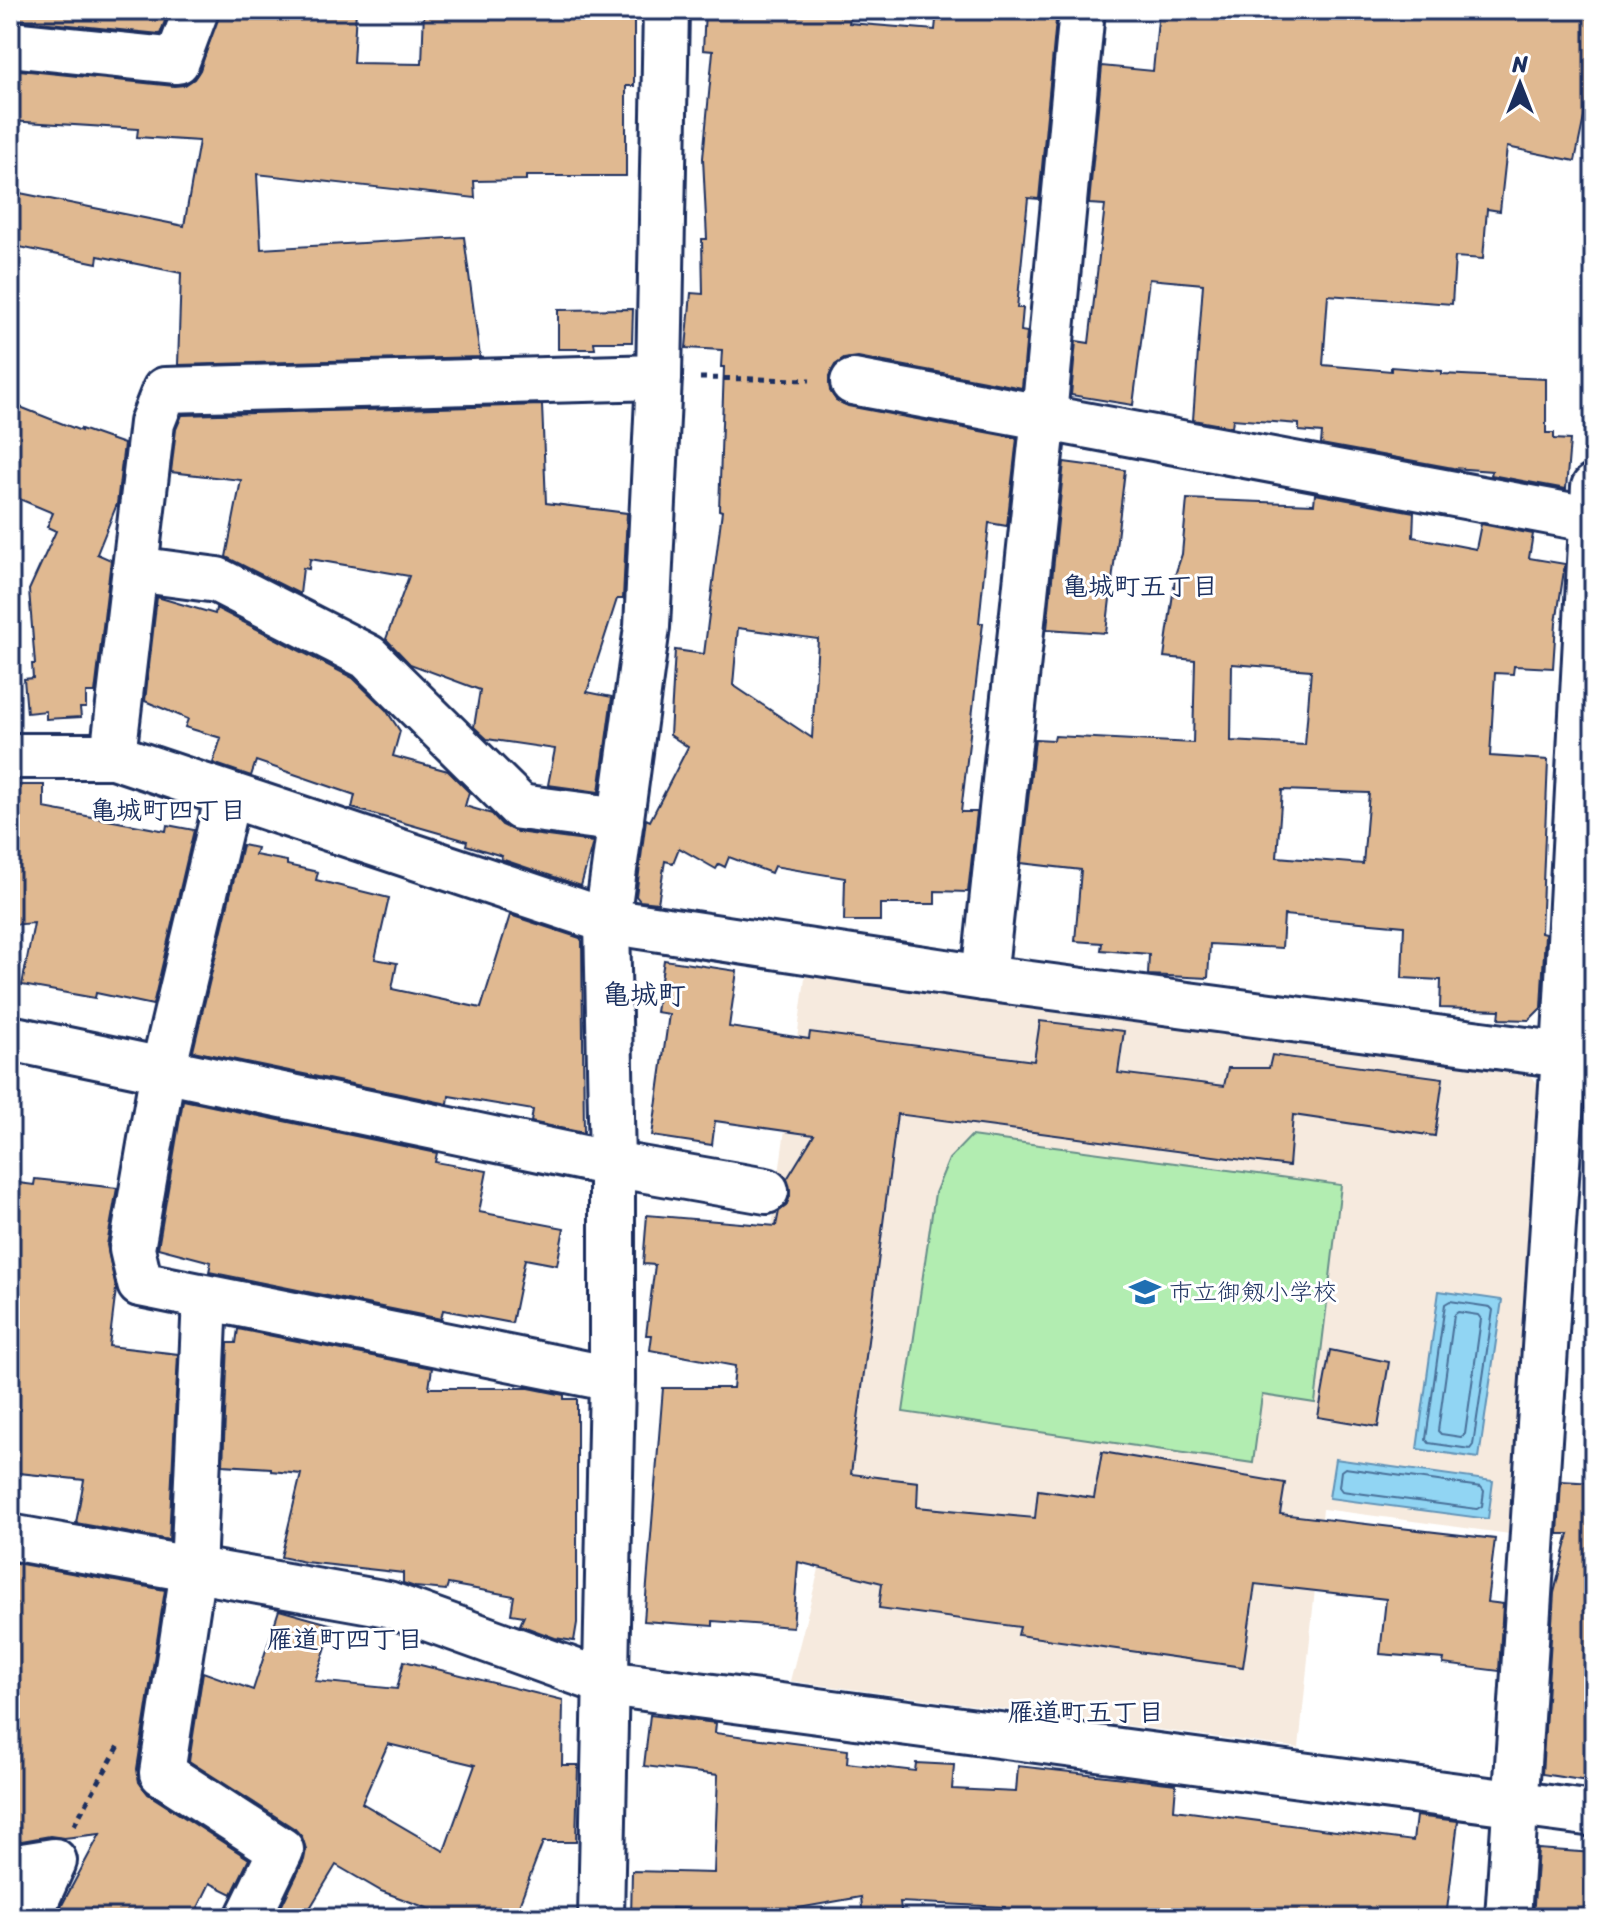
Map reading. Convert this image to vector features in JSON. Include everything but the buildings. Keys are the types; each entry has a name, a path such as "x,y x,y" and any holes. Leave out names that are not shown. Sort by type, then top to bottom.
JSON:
{"street":[{"path":"10,44 177,61 196,10"},
{"path":"601,1918 612,1379 607,921 647,627 659,377 666,10"},
{"path":"984,978 1044,416 1082,10"},
{"path":"113,756 152,423 165,390 659,377"},
{"path":"853,382 1593,509 1579,1057 1508,1918"},
{"path":"135,569 217,580 368,657 520,807 621,820"},
{"path":"10,756 113,756 607,921 984,978 1579,1057"},
{"path":"228,795 163,1070 132,1249 140,1284 612,1379"},
{"path":"10,1038 612,1164 766,1191"},
{"path":"205,1298 193,1570 162,1773 281,1850 248,1918"},
{"path":"10,1537 388,1604 607,1683 1594,1814"},
{"path":"10,1868 54,1861"},
{"path":"28,1918 54,1861"}],"path":[{"path":"659,377 853,382"},
{"path":"54,1861 119,1746 162,1773"}],"shaded area":[{"name":"市立御剱小学校","path":"806,971 1528,1073 1539,1085 1510,1534 1323,1509 1299,1748 790,1681 831,1523 736,1498"}],"green space":[{"path":"971,1136 1341,1185 1315,1403 1262,1395 1253,1463 903,1412 935,1193 949,1159"}],"water":[{"path":"1439,1291 1502,1300 1479,1458 1417,1449"},
{"path":"1335,1459 1493,1481 1488,1519 1329,1498"}],"place":[{"name":"市立御剱小学校","path":"1145,1292"}],"district":[{"name":"亀城町五丁目","path":"1140,586"},
{"name":"亀城町四丁目","path":"168,810"},
{"name":"亀城町","path":"644,994"},
{"name":"雁道町四丁目","path":"345,1639"},
{"name":"雁道町五丁目","path":"1086,1712"}]}
